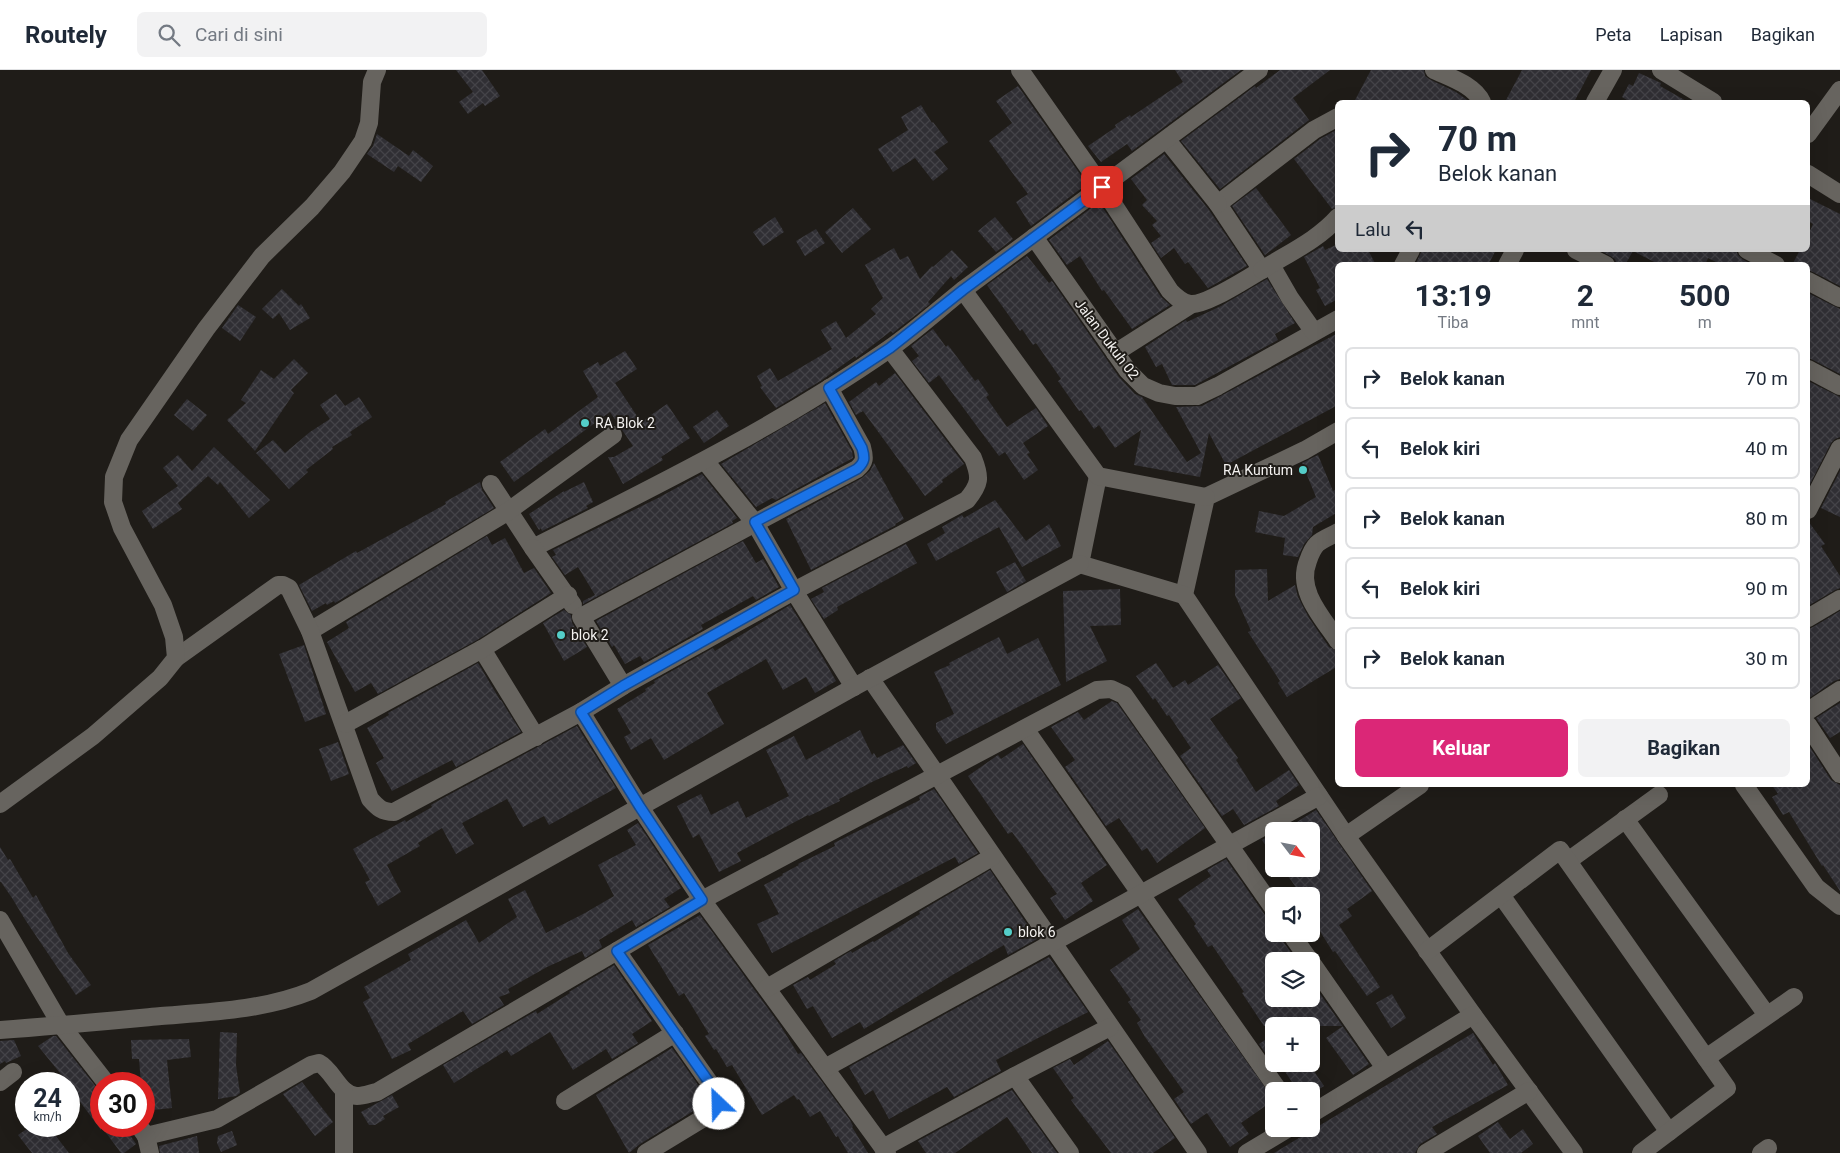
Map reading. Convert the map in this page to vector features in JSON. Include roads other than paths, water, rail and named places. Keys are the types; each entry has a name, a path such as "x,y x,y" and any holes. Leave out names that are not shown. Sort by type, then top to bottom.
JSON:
{"street":[{"path":"176,658 174,637 163,605 122,528 113,502 114,477 129,440 206,329 262,256 312,207 342,172 363,141 369,123 372,103 372,82 378,70"},
{"path":"1020,70 1102,187 1170,291 1182,301 1192,304"},
{"path":"533,548 705,461 829,388 890,348 963,290 1259,70"},
{"path":"1434,70 1472,90 1481,100"},
{"path":"1596,100 1613,70"},
{"path":"1660,70 1709,100"},
{"path":"1810,131 1840,90"},
{"path":"1218,204 1314,130 1335,119"},
{"path":"1167,140 1290,298 1314,332"},
{"path":"1810,175 1840,194"},
{"path":"1116,353 1192,304 1216,296 1266,268 1316,236 1335,220"},
{"name":"Jalan Dukuh 02","path":"1034,237 1128,370 1143,386 1159,393 1175,396 1197,396 1335,322"},
{"path":"1580,252 1600,262"},
{"path":"1754,255 1769,262"},
{"path":"1810,282 1840,298"},
{"path":"963,290 1098,476 1206,497 1305,450 1335,433"},
{"path":"0,804 92,736 160,678 176,658 278,585 284,584 289,588 310,631 345,724 370,799 378,809 394,812 536,737 794,590 967,500 976,488 979,478 973,458 890,348"},
{"path":"1810,370 1840,386"},
{"path":"580,617 857,469 863,463 862,448 829,388"},
{"path":"310,631 507,512 613,434"},
{"path":"1810,506 1840,448"},
{"path":"705,461 755,522 794,590 854,687"},
{"path":"1080,564 1098,476"},
{"path":"491,484 507,512 568,595 623,686"},
{"path":"1184,595 1206,497"},
{"path":"1335,534 1314,548 1306,567 1304,582 1309,595 1335,636"},
{"path":"0,1030 202,1013 290,1000 311,991 870,678 1080,564 1184,595 1346,836 1574,1153"},
{"path":"345,724 482,649 568,595"},
{"path":"1810,617 1840,600"},
{"path":"482,649 536,737"},
{"path":"870,678 1198,1153"},
{"path":"145,1138 217,1119 319,1063 325,1066 344,1091 356,1096 377,1092 702,900 1097,690 1111,689 1124,695 1265,896"},
{"path":"1810,710 1840,690"},
{"path":"581,712 640,807 702,900 885,1151 1015,1076 1110,1027"},
{"path":"1810,728 1840,774"},
{"path":"1024,729 1273,1082"},
{"path":"1346,836 1417,787"},
{"path":"1745,787 1816,888 1840,906"},
{"path":"1568,861 1659,795"},
{"path":"825,1068 1319,796"},
{"path":"1625,819 1767,1015"},
{"path":"1427,951 1560,850 1727,1088 1641,1153"},
{"path":"767,988 992,857"},
{"path":"1501,895 1668,1132"},
{"path":"0,920 61,1025 97,1072"},
{"path":"617,951 718,1095 719,1104 715,1111 646,1153"},
{"path":"1320,975 1386,1068"},
{"path":"1706,1058 1794,997"},
{"path":"1320,1108 1473,1015"},
{"path":"565,1101 675,1034"},
{"path":"1015,1076 1070,1153"},
{"path":"344,1091 344,1153"},
{"path":"1426,1153 1452,1147 1529,1092"},
{"path":"1247,1153 1274,1137"}],"place":[{"name":"RA Blok 2","path":"585,423"},
{"name":"RA Kuntum","path":"1303,470"},
{"name":"blok 2","path":"561,635"},
{"name":"blok 6","path":"1008,932"}]}
